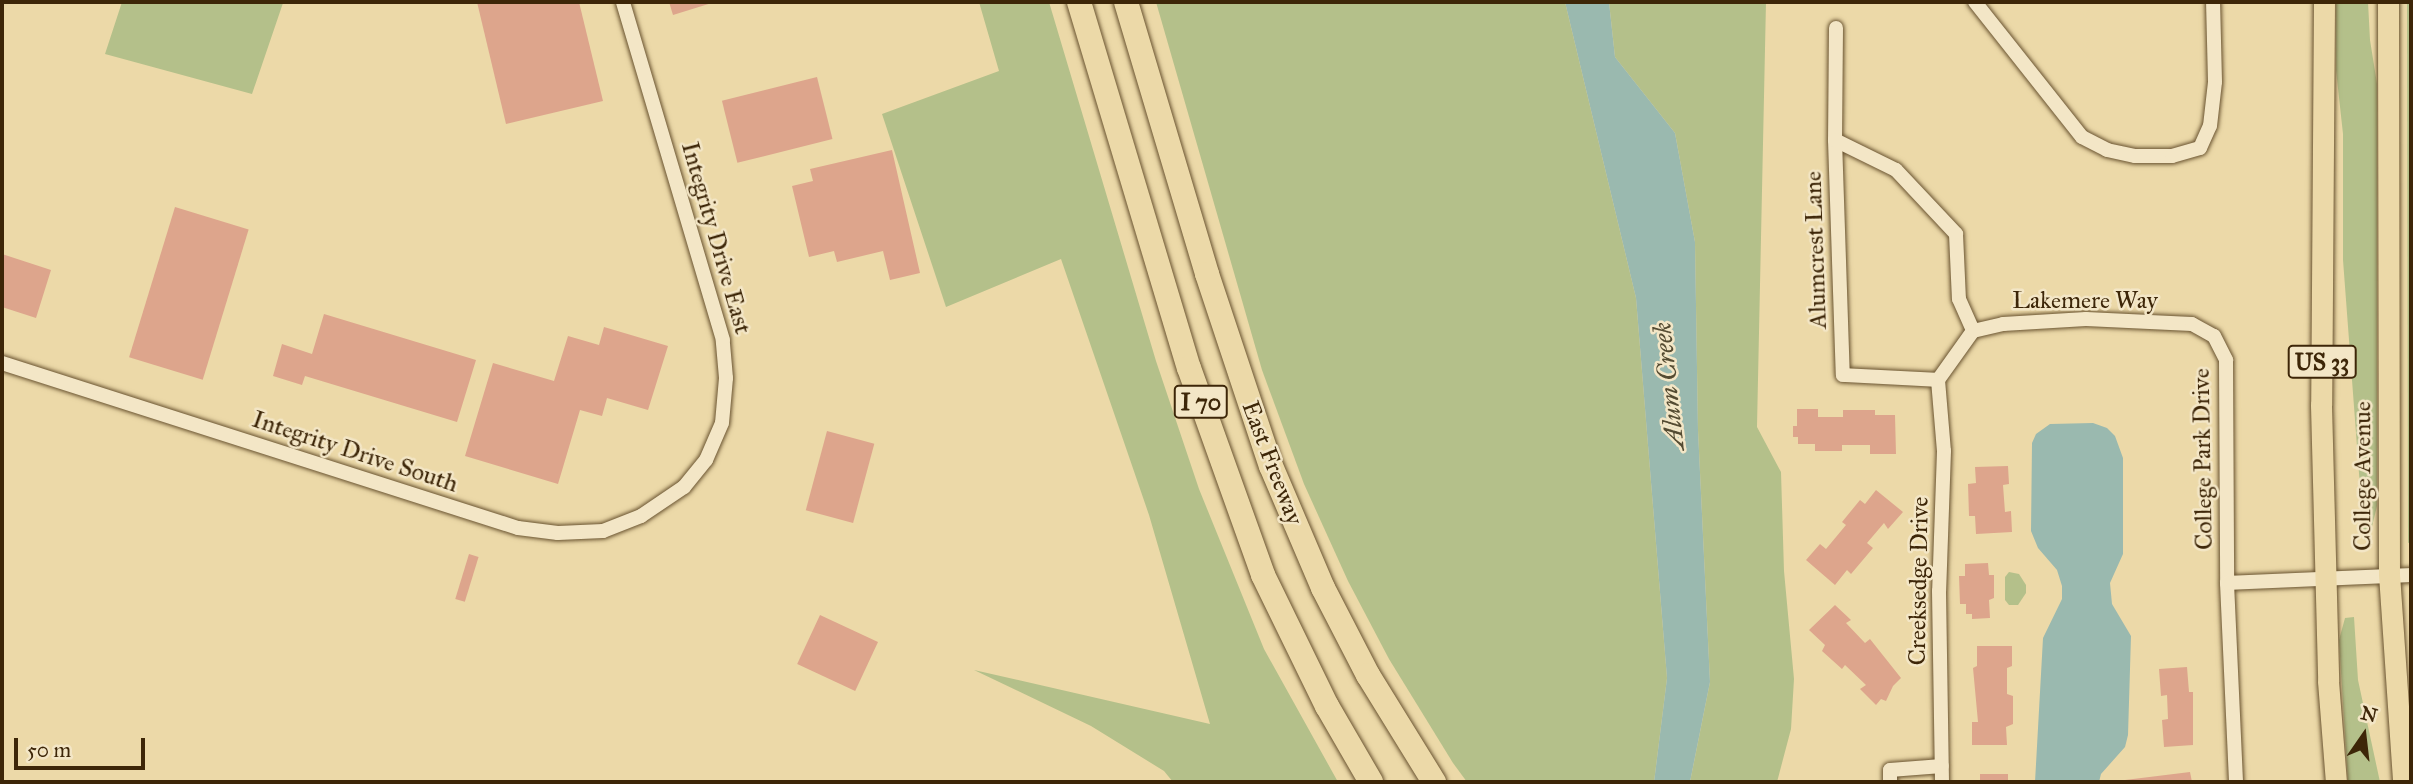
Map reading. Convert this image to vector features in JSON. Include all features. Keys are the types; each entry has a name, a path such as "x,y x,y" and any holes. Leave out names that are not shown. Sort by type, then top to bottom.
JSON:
{"highway":[{"name":"East Freeway","path":"1079,2 1189,368 1263,575 1327,706 1371,782"},
{"name":"East Freeway","path":"1126,2 1207,274 1272,466 1323,588 1368,675 1434,782"}],"main road":[{"name":"College Avenue","path":"2324,2 2322,405 2328,681 2336,782"},
{"name":"College Avenue","path":"2388,2 2389,574 2403,782"}],"street":[{"name":"Integrity Drive East","path":"623,2 723,340 726,390 722,423 706,460 688,482"},
{"path":"1975,2 2082,137 2107,150 2135,156 2172,156 2200,148 2210,126 2215,82 2213,2"},
{"name":"Alumcrest Lane","path":"1836,28 1835,140 1843,375 1938,380"},
{"path":"1835,140 1896,170 1956,234 1959,299 1973,331 1938,380"},
{"name":"Lakemere Way","path":"1973,331 2003,324 2086,319 2192,324 2214,336"},
{"name":"College Park Drive","path":"2214,336 2226,360 2227,583 2236,782"},
{"name":"Integrity Drive South","path":"2,363 519,528 558,533 603,531 642,516 688,482"},
{"name":"Creeksedge Drive","path":"1938,380 1944,451 1939,591 1942,782"},
{"name":"College Park Drive","path":"2227,583 2411,575"},
{"path":"1890,782 1890,770 1942,766"}],"green space":[{"path":"122,2 288,2 283,3 252,94 105,54"},
{"path":"979,2 1049,2 1156,361 1199,489 1264,649 1338,782 1173,782 1164,771 1091,726 974,670 1210,724 1149,515 1061,259 946,307 882,114 999,71"},
{"path":"1156,2 1565,2 1636,298 1667,678 1654,782 1467,782 1453,763 1389,659 1348,581 1304,484 1262,370"},
{"path":"1609,2 1766,2 1757,427 1781,472 1784,571 1794,679 1791,729 1777,782 1690,782 1710,682 1698,430 1695,242 1675,133 1615,57"},
{"path":"2336,2 2368,2 2370,40 2377,84 2377,506 2369,539 2364,540 2343,260 2343,134 2336,70"},
{"path":"2407,2 2411,2 2411,542 2408,543"},
{"path":"2009,572 2019,574 2026,585 2026,593 2018,605 2009,605 2005,600 2005,577"},
{"path":"2354,617 2358,680 2380,782 2348,782 2339,640 2345,618"}],"water":[{"name":"Alum Creek","path":"1565,2 1609,2 1615,57 1675,133 1695,242 1698,430 1710,682 1690,782 1654,782 1667,678 1636,298"},
{"path":"2093,423 2107,428 2115,436 2123,458 2123,554 2110,583 2112,604 2131,636 2128,735 2125,747 2101,774 2099,782 2035,782 2043,638 2062,599 2062,586 2057,570 2038,548 2031,531 2032,443 2036,434 2050,424"}],"building":[{"path":"477,2 579,2 603,101 506,124"},
{"path":"669,2 715,2 673,15"},
{"path":"817,77 832,139 737,163 722,101"},
{"path":"892,150 920,273 890,280 883,251 837,262 834,251 809,257 792,186 813,181 810,169"},
{"path":"175,207 249,230 203,380 129,357"},
{"path":"2,254 51,270 36,318 2,307"},
{"path":"324,314 476,360 457,422 305,376 302,385 273,376 282,344 312,354"},
{"path":"604,327 668,346 648,410 607,398 602,416 580,410 558,484 465,456 493,363 554,381 568,336 599,345"},
{"path":"1797,409 1818,409 1818,417 1843,417 1843,410 1875,410 1875,415 1895,415 1896,454 1870,454 1870,445 1842,445 1842,451 1815,451 1815,444 1798,444 1798,437 1793,437 1793,426 1797,426"},
{"path":"827,431 874,444 853,523 806,510"},
{"path":"2008,466 2009,484 2003,485 2005,512 2011,511 2012,532 1976,534 1975,516 1969,516 1968,484 1976,483 1975,467"},
{"path":"1876,490 1903,512 1888,529 1884,523 1867,543 1873,548 1851,574 1847,570 1835,585 1806,560 1820,544 1826,549 1846,525 1842,522 1860,500 1865,504"},
{"path":"469,554 479,557 465,602 455,599"},
{"path":"1988,563 1989,575 1994,575 1994,598 1989,600 1990,618 1972,619 1972,614 1966,614 1966,604 1960,604 1959,576 1965,576 1965,564"},
{"path":"1835,605 1851,620 1846,623 1865,643 1870,639 1901,678 1893,686 1886,701 1881,699 1876,705 1860,689 1866,685 1845,665 1842,669 1822,651 1825,645 1809,630"},
{"path":"820,615 878,642 855,691 797,664"},
{"path":"1977,646 2012,646 2012,666 2007,668 2007,694 2013,696 2013,724 2006,727 2007,745 1972,745 1972,722 1978,722 1973,668 1977,666"},
{"path":"2187,667 2189,692 2193,692 2193,745 2164,747 2162,720 2168,719 2167,695 2161,696 2159,669"},
{"path":"2190,772 2192,782 2125,782 2125,780"},
{"path":"1980,774 2008,774 2008,782 1980,782"}]}
